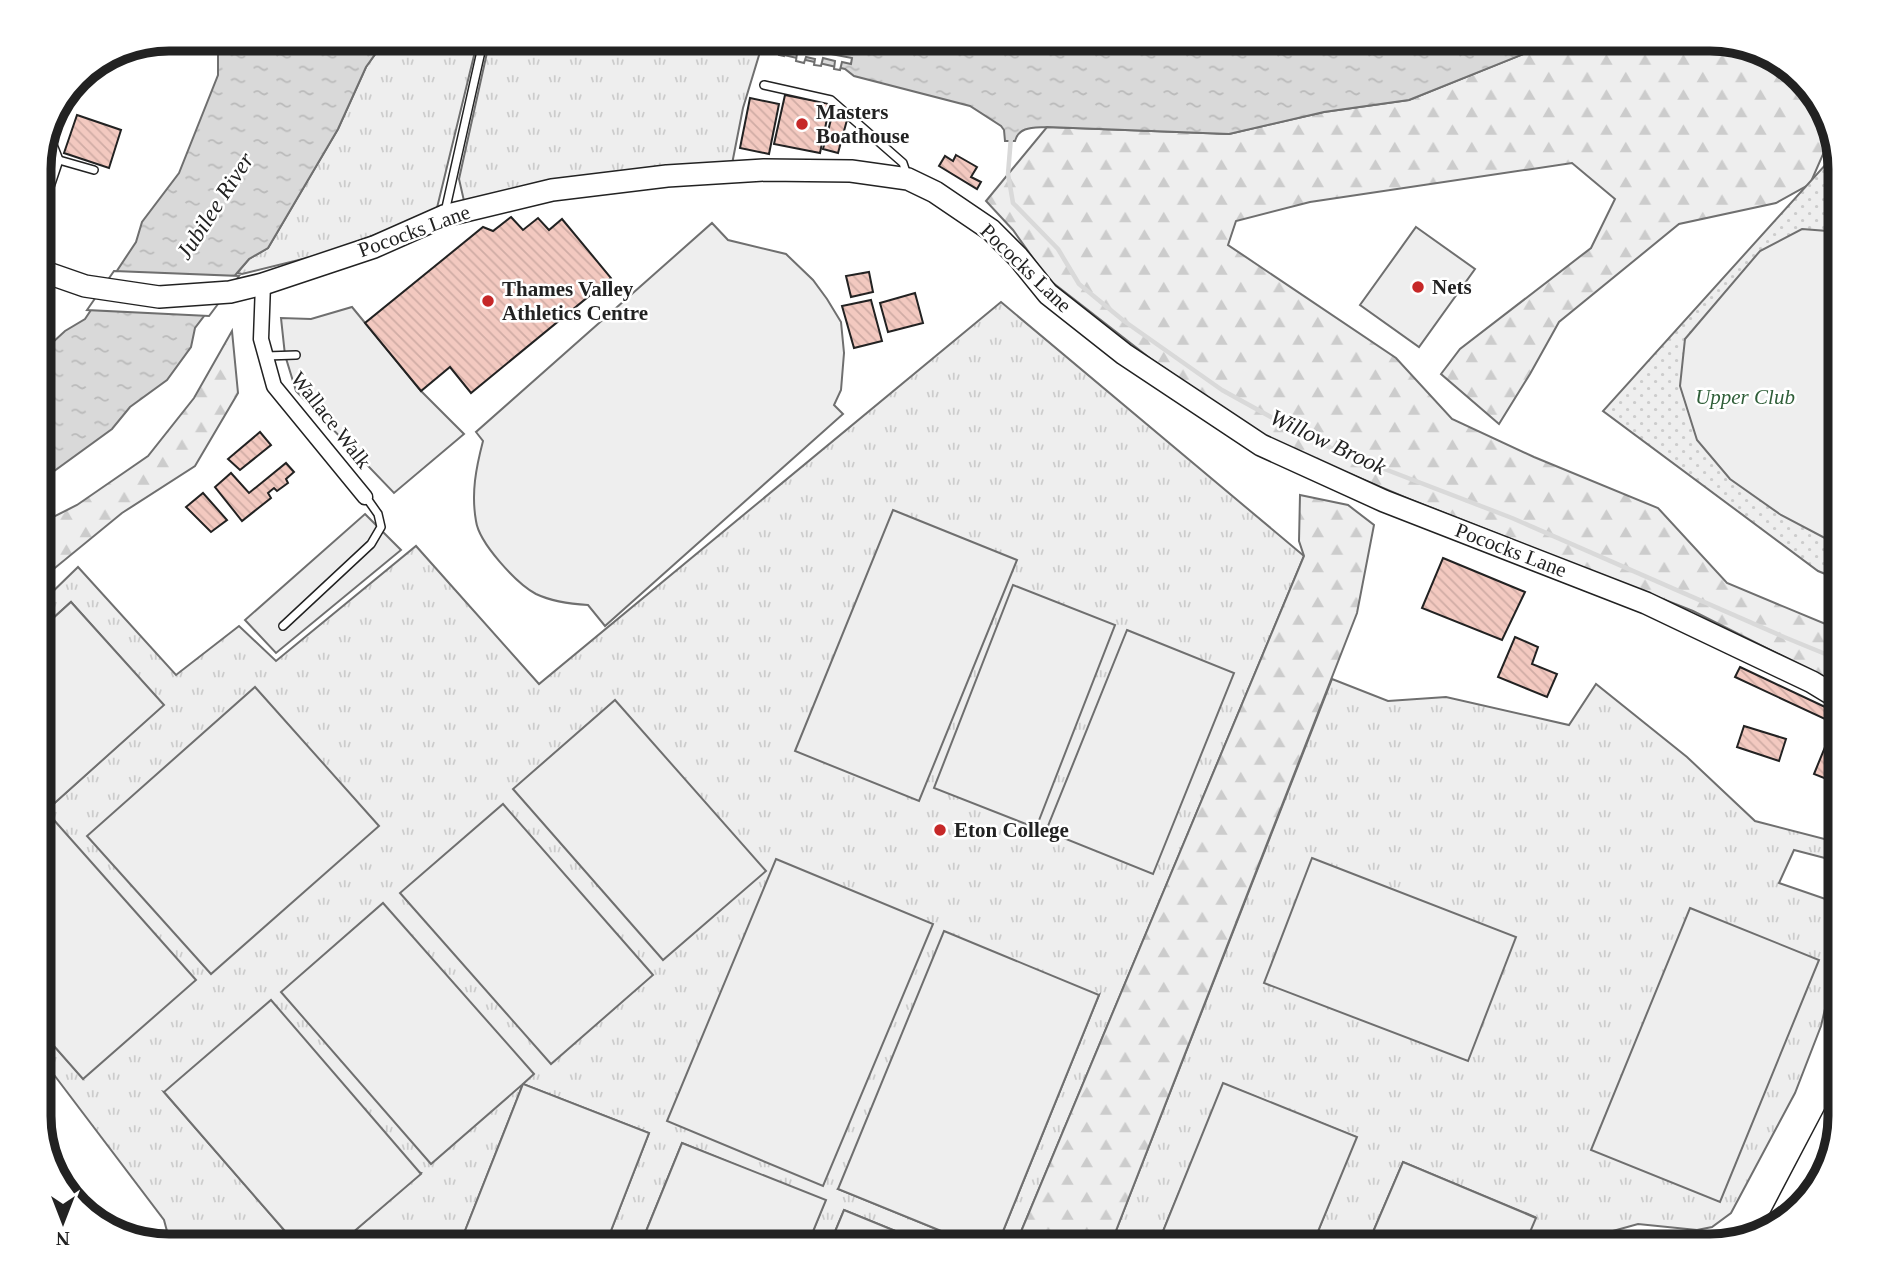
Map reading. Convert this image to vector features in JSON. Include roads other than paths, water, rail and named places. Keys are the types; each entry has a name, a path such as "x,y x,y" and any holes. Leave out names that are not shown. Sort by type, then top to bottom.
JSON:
{"main road":[{"name":"Pococks Lane","path":"51,274 85,286 159,297 230,292 263,284 374,247 444,216 552,190 667,176 764,170 851,171 908,179 935,192 991,229 1018,257 1048,295 1124,354 1261,445 1384,500 1646,603 1828,691"},
{"path":"1787,1206 1827,1131"}],"street":[{"name":"Wallace Walk","path":"263,284 261,339 274,386 365,496"}],"lane":[{"path":"444,216 481,51"},
{"path":"764,85 831,100 903,163 908,179"},
{"path":"51,184 59,160 54,146"},
{"path":"59,160 94,170"},
{"path":"266,356 296,355"},
{"path":"283,626 371,544 381,527 378,514 365,496"}],"water":[{"name":"Jubilee River","path":"218,51 377,51 366,67 338,129 268,248 249,259 237,273 195,328 191,347 167,380 130,407 112,429 51,473 51,344 65,331 85,319 136,242 142,222 179,173 218,75"},
{"path":"766,51 1531,51 1409,100 1324,112 1229,134 1047,127 1023,130 1015,141 1005,141 1001,126 970,106 854,76 845,69"}],"waterway":[{"name":"Willow Brook","path":"1011,137 1008,174 1013,203 1058,249 1079,284 1124,321 1222,390 1335,450 1512,518 1828,655"}],"place":[{"name":"Masters Boathouse","path":"802,124"},
{"name":"Nets","path":"1418,287"},
{"name":"Thames Valley Athletics Centre","path":"488,301"},
{"name":"Eton College","path":"940,830"}],"park label":[{"name":"Upper Club","path":"1745,397"}]}
